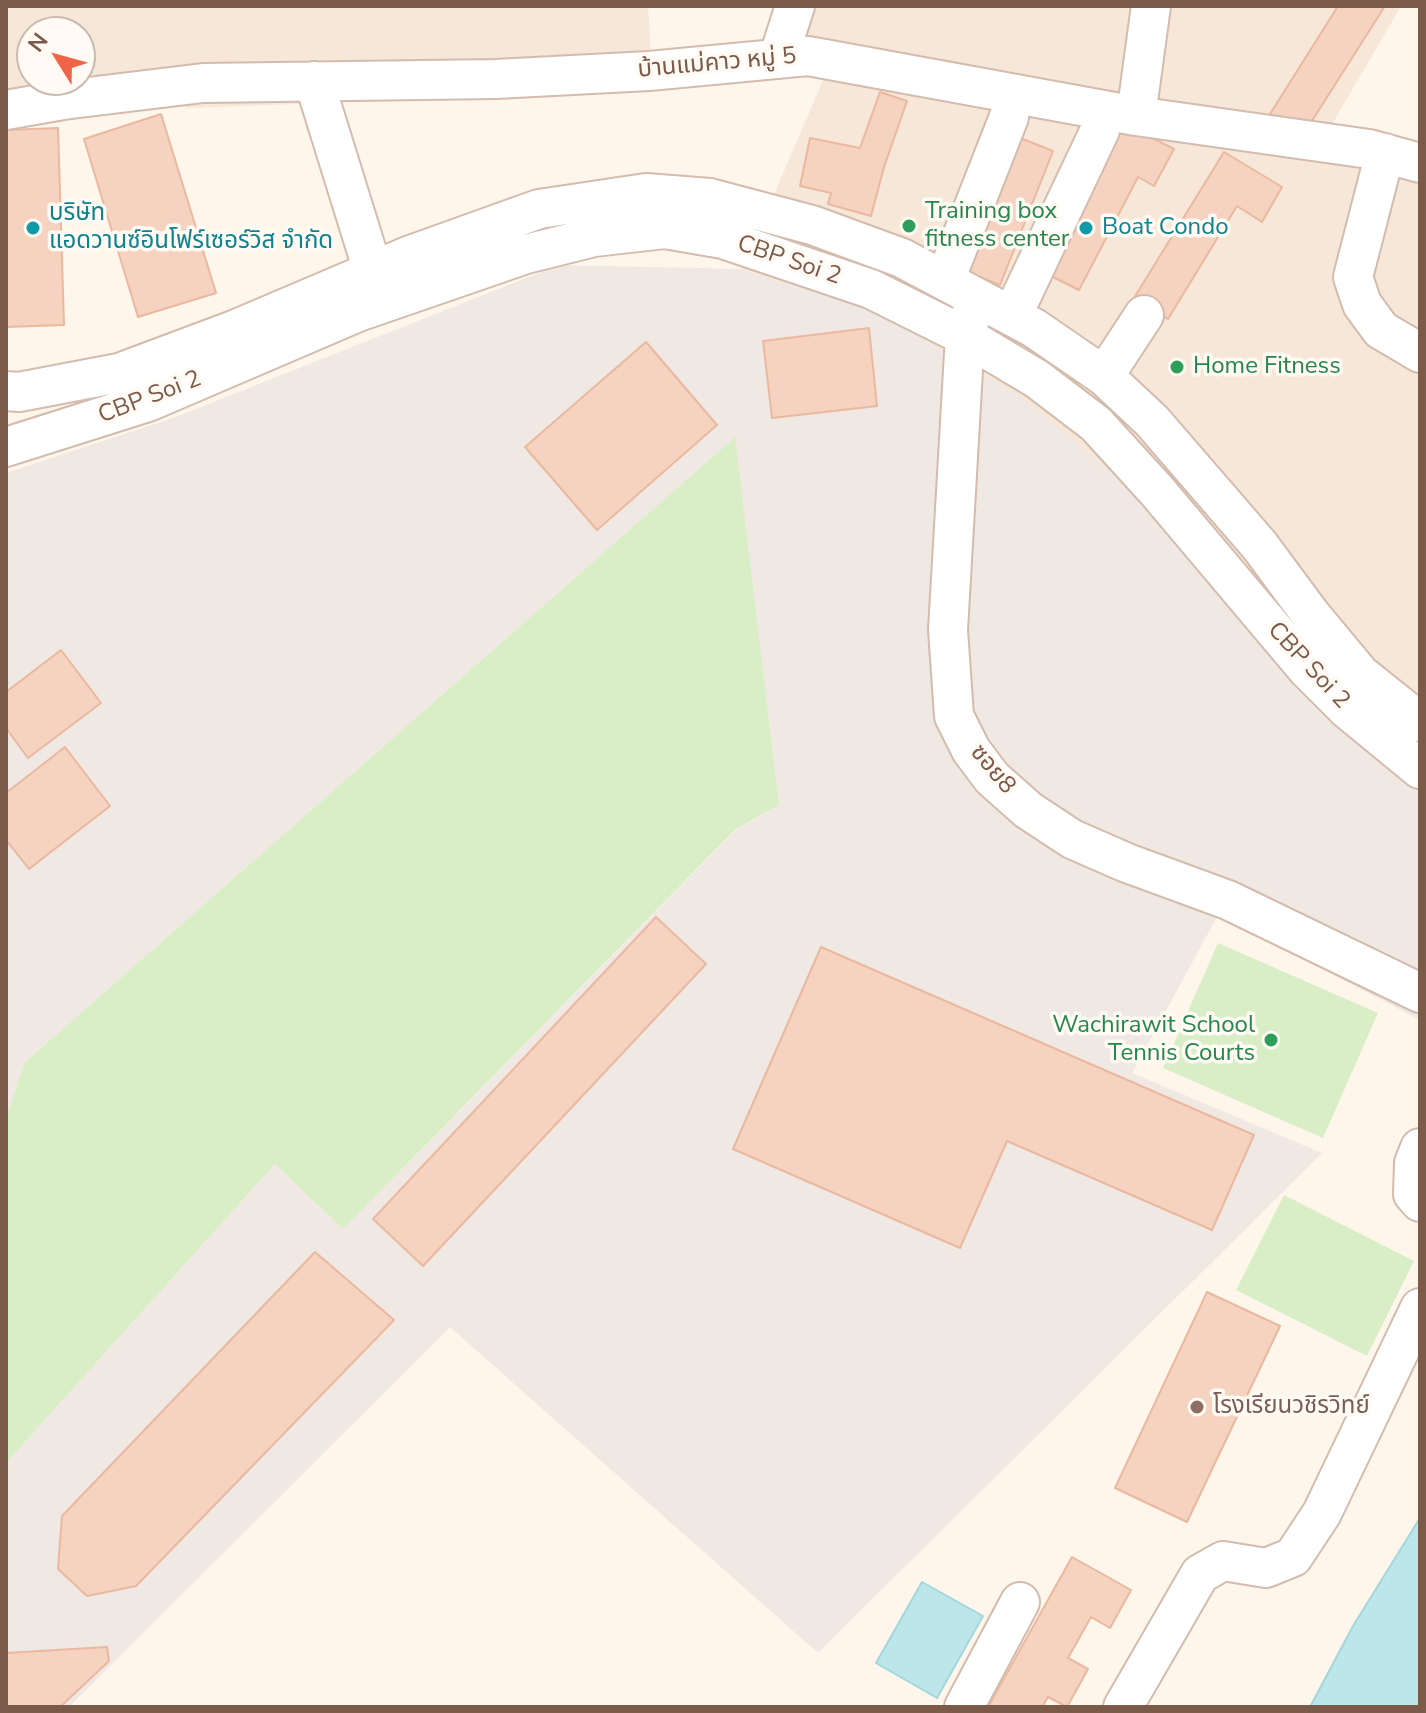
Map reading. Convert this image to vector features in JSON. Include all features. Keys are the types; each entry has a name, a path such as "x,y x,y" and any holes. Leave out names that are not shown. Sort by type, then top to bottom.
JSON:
{"street":[{"path":"778,59 795,6"},
{"path":"1136,116 1151,6"},
{"name":"บ้านแม่คาว หมู่ 5","path":"6,110 203,83 512,78 649,71 808,56 1136,116 1403,158"},
{"path":"314,81 373,271"},
{"name":"ซอย8","path":"1009,117 960,289 965,336 948,630 954,716 971,750 992,778 1028,810 1072,839 1228,900 1420,993"},
{"path":"1012,316 1100,130"},
{"path":"1403,158 1353,277 1362,304 1381,330 1420,353"},
{"name":"CBP Soi 2","path":"22,389 119,373 234,330 408,256 539,209 646,193 710,198 812,225 902,258 1034,328 1104,376 1152,421 1260,546 1360,674 1420,722"},
{"name":"CBP Soi 2","path":"6,447 148,402 358,312 492,265 594,237 665,229 723,239 871,289 965,336 1037,379 1096,424 1157,491 1307,669 1347,709 1420,769"},
{"path":"1104,376 1144,315"},
{"path":"22,389 54,432"},
{"path":"1420,1148 1414,1163 1413,1194 1420,1202"},
{"path":"1123,1707 1200,1574 1223,1561 1266,1568 1293,1557 1322,1513 1420,1308"},
{"path":"964,1707 1020,1602"}],"shaded area":[{"path":"6,6 648,6 653,91 188,108 113,80 96,83 96,16 16,16 16,95 6,96"},
{"path":"782,6 1401,6 1317,150 1420,176 1420,787 878,312 742,269 827,71"},
{"path":"559,265 742,269 878,312 1023,397 1168,522 1420,787 1420,1020 1218,915 1132,1073 1322,1153 818,1653 450,1327 69,1707 6,1707 6,1463 276,1163 343,1229 737,829 779,805 734,438 24,1063 6,1119 6,473 173,418"}],"green space":[{"path":"735,437 779,805 736,829 343,1229 275,1164 6,1463 6,1119 24,1063"},
{"name":"Wachirawit School Tennis Courts","path":"1218,943 1378,1013 1323,1138 1163,1068"},
{"path":"1284,1195 1414,1261 1367,1356 1236,1290"}],"water":[{"path":"1420,1518 1420,1707 1310,1707 1353,1626"},
{"path":"922,1582 983,1616 937,1698 876,1663"}],"building":[{"path":"1338,6 1385,6 1303,135 1270,114"},
{"path":"880,92 907,101 871,216 828,204 831,193 800,186 810,138 860,148"},
{"path":"161,114 216,293 138,317 84,139"},
{"name":"Boat Condo","path":"1117,120 1174,149 1154,186 1138,177 1079,290 1039,270"},
{"name":"บริษัท แอดวานซ์อินโฟร์เซอร์วิส จำกัด","path":"58,128 64,325 6,327 6,130"},
{"name":"Boat Condo","path":"1015,136 1053,151 1000,285 962,270"},
{"name":"Boat Condo","path":"1224,152 1282,187 1262,222 1237,206 1168,319 1134,298"},
{"path":"869,328 877,406 772,418 763,341"},
{"path":"646,342 717,425 597,530 525,447"},
{"path":"61,650 101,703 28,758 6,728 6,692"},
{"path":"65,747 110,806 29,869 6,840 6,793"},
{"path":"656,917 706,964 423,1266 373,1219"},
{"path":"821,947 1254,1135 1212,1230 1007,1141 960,1248 733,1149"},
{"path":"315,1252 394,1320 136,1586 87,1596 58,1569 62,1516"},
{"name":"โรงเรียนวชิรวิทย์","path":"1207,1292 1280,1326 1187,1522 1115,1488"},
{"path":"1072,1557 1131,1590 1110,1628 1091,1617 1068,1658 1088,1669 1067,1707 1048,1697 1042,1707 988,1707"},
{"path":"107,1647 109,1661 60,1707 6,1707 6,1653"}],"place":[{"name":"Training box fitness center","path":"909,226"},
{"name":"บริษัท แอดวานซ์อินโฟร์เซอร์วิส จำกัด","path":"33,228"},
{"name":"Boat Condo","path":"1086,228"},
{"name":"Home Fitness","path":"1177,367"},
{"name":"Wachirawit School Tennis Courts","path":"1271,1040"},
{"name":"โรงเรียนวชิรวิทย์","path":"1197,1407"}]}
